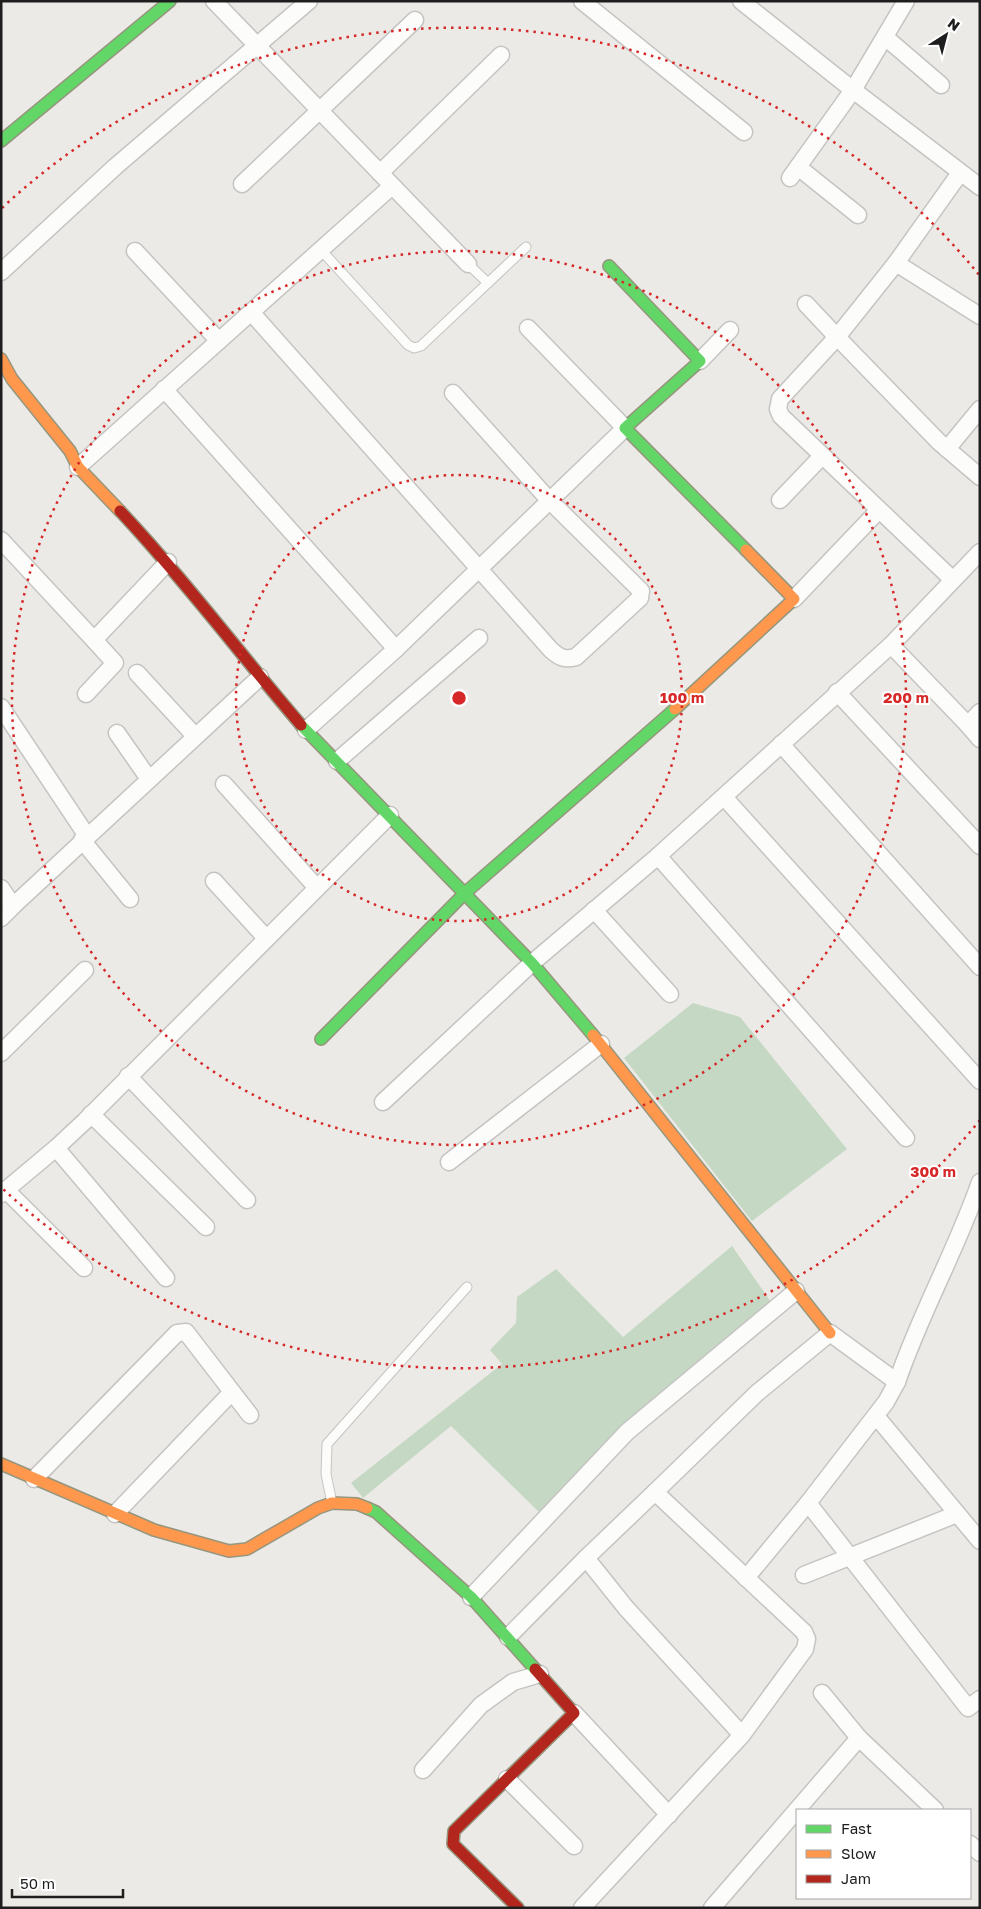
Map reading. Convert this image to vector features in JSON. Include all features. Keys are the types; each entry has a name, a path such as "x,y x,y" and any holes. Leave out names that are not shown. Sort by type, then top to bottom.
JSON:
{"street":[{"path":"1,141 170,1"},
{"path":"214,1 468,264"},
{"path":"1,272 116,166 309,1"},
{"path":"582,1 744,132"},
{"path":"741,1 980,187"},
{"path":"858,215 794,172 853,90 906,1"},
{"path":"242,184 415,20"},
{"path":"885,37 941,84"},
{"path":"380,173 501,55"},
{"path":"952,579 782,416 778,409 778,403 837,337 896,263 960,173"},
{"path":"78,467 392,186"},
{"path":"135,251 219,341"},
{"path":"896,263 980,316"},
{"path":"609,266 700,360"},
{"path":"806,304 947,449 980,477"},
{"path":"251,312 552,650 560,658 576,657 640,598 641,591 549,500 452,393"},
{"path":"528,328 624,428 794,599"},
{"path":"306,730 396,649 624,428 700,360 730,330"},
{"path":"1,359 12,379 70,451 78,467 168,562 260,677 306,730 532,963 601,1044 830,1333 897,1382"},
{"path":"164,390 396,649"},
{"path":"947,449 980,409"},
{"path":"780,500 822,456"},
{"path":"321,1039 466,894 647,735 794,599 879,510"},
{"path":"1,540 115,663 86,694"},
{"path":"383,1102 532,963 658,856 891,645 952,579 980,552"},
{"path":"94,640 168,562"},
{"path":"337,761 479,638"},
{"path":"891,645 980,739"},
{"path":"137,673 195,736"},
{"path":"1,918 84,838 260,677"},
{"path":"837,692 980,846"},
{"path":"1,707 84,838 130,899"},
{"path":"968,725 980,712"},
{"path":"117,733 149,778"},
{"path":"781,744 980,967"},
{"path":"224,784 317,888"},
{"path":"724,797 980,1081"},
{"path":"84,1268 4,1192 56,1148 91,1114 390,815"},
{"path":"658,856 906,1138"},
{"path":"214,881 266,938"},
{"path":"1,888 13,906"},
{"path":"594,910 670,994"},
{"path":"1,1053 85,970"},
{"path":"449,1162 601,1044"},
{"path":"128,1076 247,1200"},
{"path":"91,1114 206,1228"},
{"path":"56,1148 166,1278"},
{"path":"746,1578 876,1416 897,1382 908,1350 964,1228 980,1182"},
{"path":"471,1597 627,1432 796,1291"},
{"path":"34,1479 177,1334 186,1332 250,1415"},
{"path":"508,1637 586,1558 757,1393 830,1333"},
{"path":"115,1514 232,1392"},
{"path":"876,1416 980,1541"},
{"path":"1,1464 154,1530 229,1551 247,1549 318,1508 332,1503 357,1504 376,1512 471,1597 574,1713 669,1815"},
{"path":"582,1908 742,1735 804,1649 807,1639 804,1632 655,1492"},
{"path":"808,1503 968,1708 980,1699"},
{"path":"804,1575 957,1514"},
{"path":"586,1558 626,1608 742,1735"},
{"path":"422,1770 481,1705 513,1682 540,1674"},
{"path":"822,1693 860,1738 934,1809"},
{"path":"518,1908 453,1844 454,1831 574,1713"},
{"path":"798,1809 860,1738"},
{"path":"507,1779 574,1846"},
{"path":"712,1908 796,1812"}],"lane":[{"path":"320,250 408,346 414,348 421,346 526,247"},
{"path":"468,264 488,283"},
{"path":"332,1503 326,1474 327,1444 467,1287"}],"green space":[{"path":"693,1003 740,1017 847,1149 752,1221 624,1058"},
{"path":"732,1246 771,1302 540,1513 451,1426 363,1498 351,1483 502,1364 490,1350 516,1323 517,1297 556,1269 623,1337"}],"traffic: fast":[{"path":"1,141 170,1"},
{"path":"609,266 700,361 625,428 746,550"},
{"path":"321,1039 465,893 675,709"},
{"path":"301,725 532,963 593,1035"},
{"path":"367,1508 376,1512 471,1597 535,1669"}],"traffic: slow":[{"path":"1,359 12,379 70,451 78,467 120,511"},
{"path":"675,709 794,599 746,550"},
{"path":"593,1035 830,1333"},
{"path":"1,1464 154,1530 229,1551 247,1549 318,1508 332,1503 357,1504 367,1508"}],"traffic: jam":[{"path":"120,511 167,563 301,725"},
{"path":"518,1908 453,1844 454,1831 574,1713 535,1669"}]}
